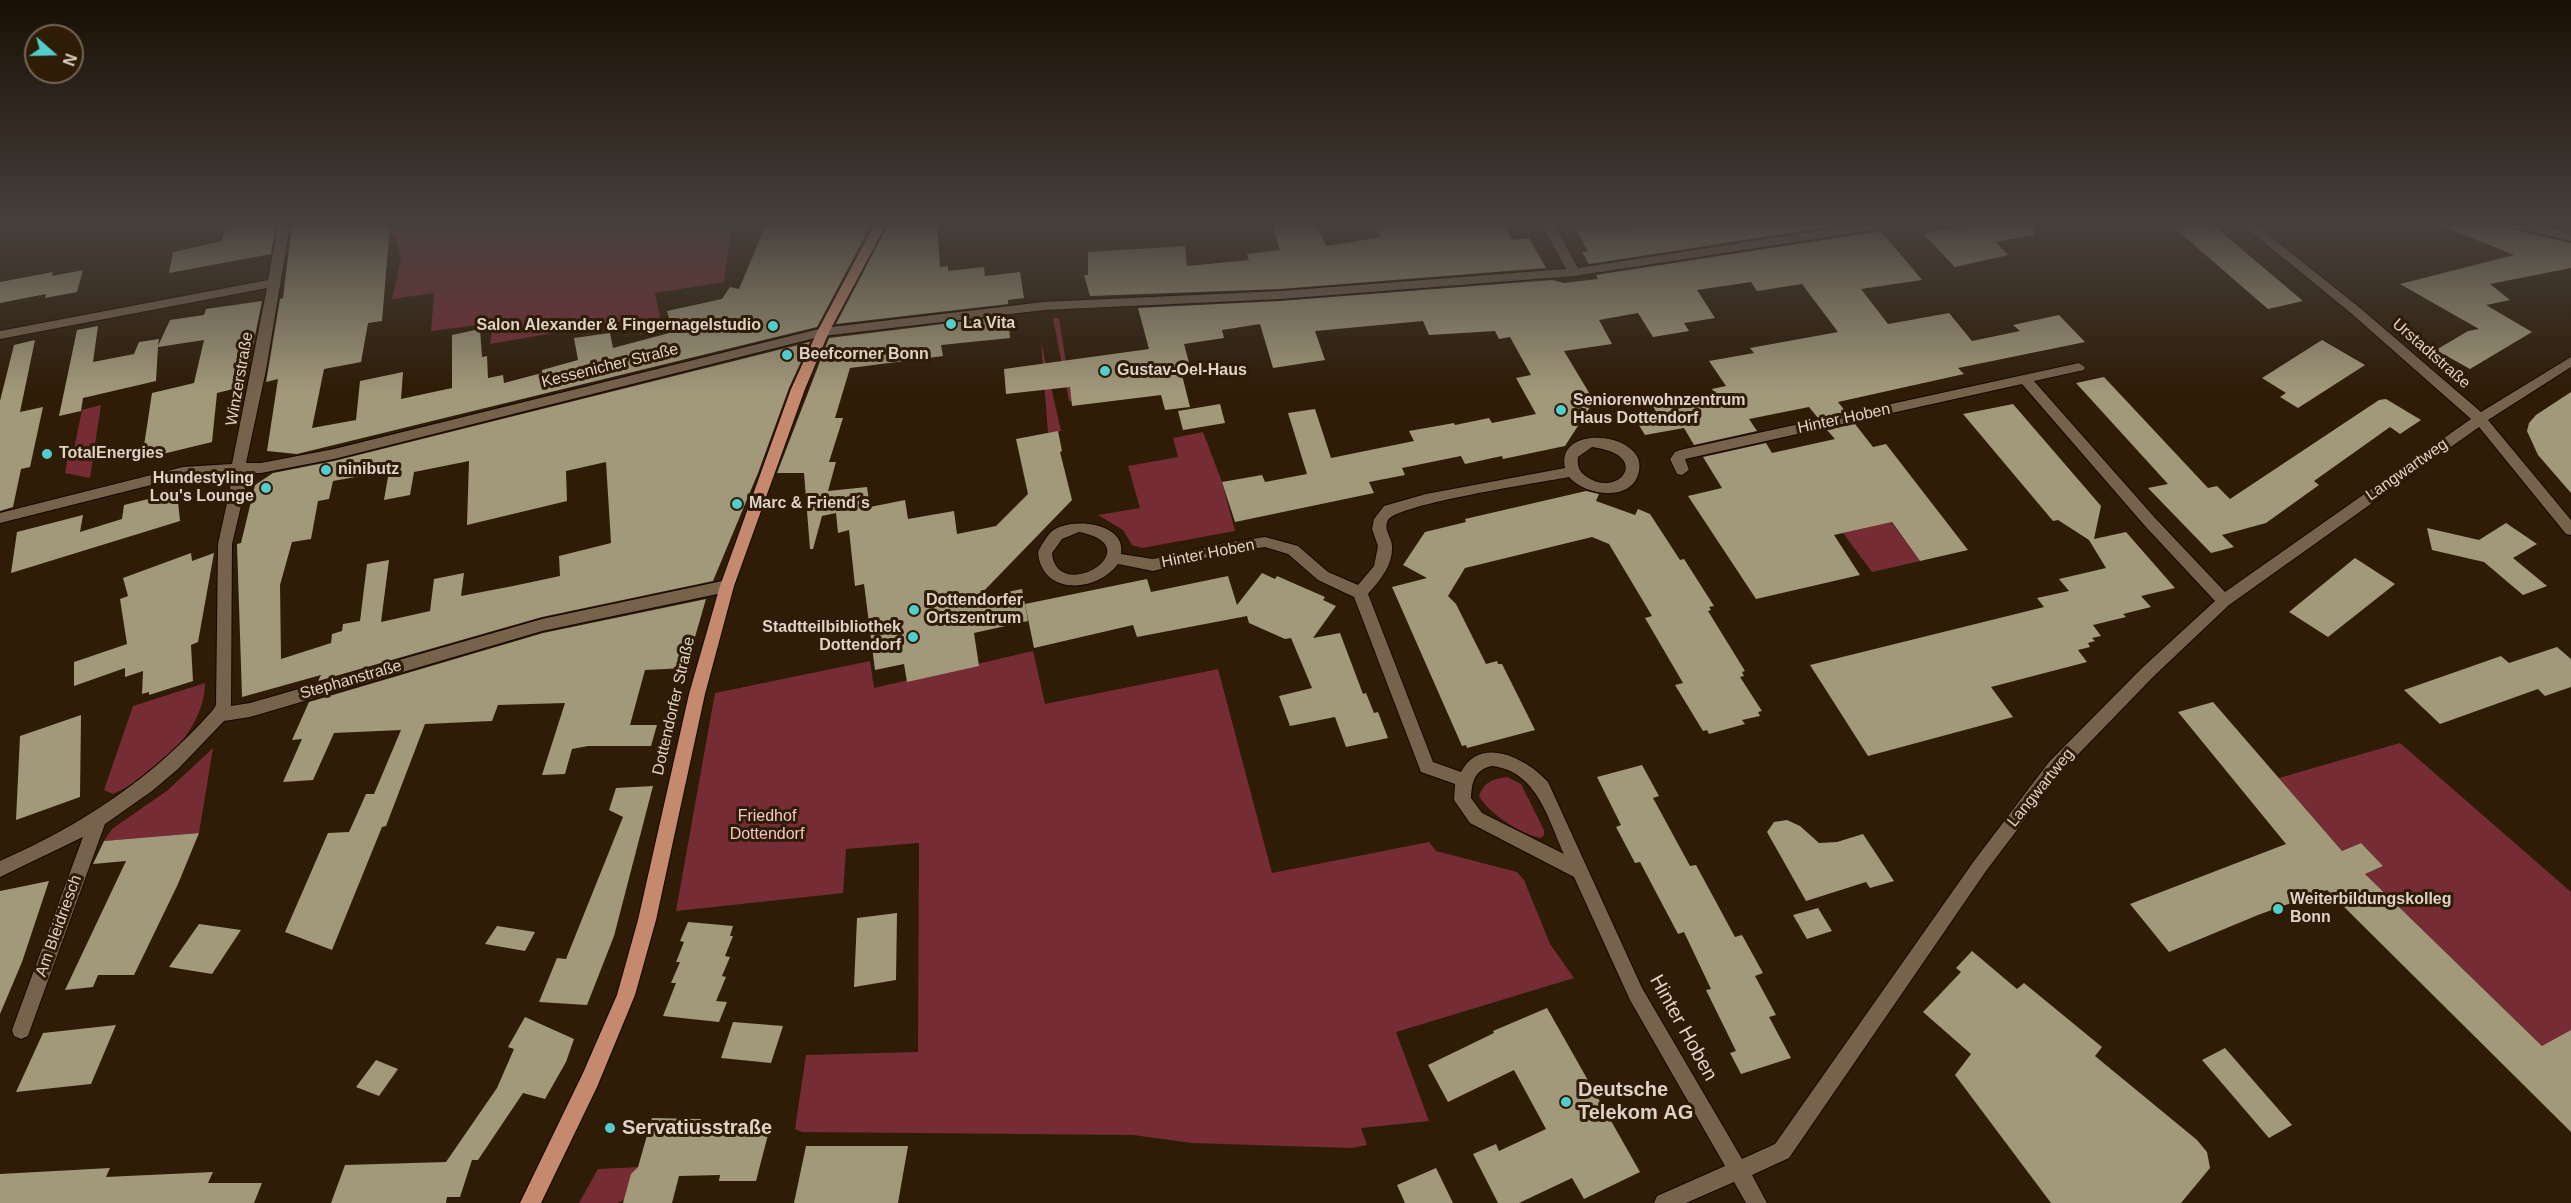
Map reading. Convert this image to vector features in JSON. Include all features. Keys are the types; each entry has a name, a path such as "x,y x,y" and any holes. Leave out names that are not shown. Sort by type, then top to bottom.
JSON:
{"main road":[{"name":"Dottendorfer Straße","path":"530,1203 590,1080 626,995 643,936 697,694 726,586 798,389 823,332 850,281"}],"street":[{"name":"Kessenicher Straße","path":"0,518 183,472 287,464 419,434 823,332 1044,306 1280,295 1457,281"},
{"name":"Urstadtstraße","path":"2320,281 2356,310 2480,419 2571,530"},
{"path":"0,336 272,283"},
{"name":"Winzerstraße","path":"238,468 259,370 272,283"},
{"name":"Langwartweg","path":"1664,1203 1691,1189 1739,1173 1782,1150 1980,866 2055,767 2164,656 2224,601 2480,419 2571,361"},
{"name":"Hinter Hoben","path":"1682,470 1677,459 1680,454 2079,367"},
{"path":"2026,380 2150,522 2224,601"},
{"path":"1592,442 1618,446 1630,455 1635,463 1632,478 1626,483 1609,488 1588,484 1573,471 1571,455 1576,448 1592,442"},
{"path":"0,869 97,822 185,754 219,715 224,705 225,542 239,482 238,468"},
{"path":"1573,471 1426,499 1389,510 1381,519 1379,529 1385,546 1381,568 1360,593 1427,767 1464,780 1462,800 1476,818 1550,853 1580,871"},
{"path":"1085,527 1105,532 1111,537 1114,544 1114,558 1106,570 1096,576 1075,580 1056,575 1045,562 1045,552 1057,535 1067,529 1085,527"},
{"name":"Hinter Hoben","path":"1114,558 1153,565 1225,548 1265,542 1293,550 1323,576 1360,593"},
{"name":"Stephanstraße","path":"219,715 250,710 542,625 726,586"},
{"name":"Hinter Hoben","path":"1464,780 1470,768 1493,759 1504,759 1526,769 1542,787 1636,994 1757,1203"},
{"name":"Am Bleidriesch","path":"21,1030 97,822"}],"green space":[{"path":"396,281 724,281 655,293 662,326 640,334 635,319 490,344 493,323 431,331 434,293 392,299"},
{"path":"1053,318 1059,318 1072,401 1069,401"},
{"path":"1041,342 1061,431 1048,433"},
{"path":"101,405 90,478 65,473 69,451 74,449 82,410"},
{"path":"1203,432 1222,482 1235,531 1142,548 1132,545 1123,530 1098,515 1140,508 1128,466 1178,457 1173,438"},
{"path":"1891,522 1920,561 1872,572 1843,533"},
{"name":"Friedhof Dottendorf","path":"1033,651 1045,704 1218,669 1272,873 1429,842 1436,851 1517,872 1524,880 1550,944 1574,978 1396,1032 1429,1121 1361,1128 1367,1145 1352,1148 1191,1143 1133,1135 802,1132 795,1129 806,1055 918,1052 919,843 846,849 843,893 676,911 715,693 870,661 874,688"},
{"path":"205,683 203,701 196,718 174,750 145,776 129,786 113,794 104,790 133,706"},
{"path":"2400,743 2571,892 2571,1074 2365,874 2383,866 2361,843 2342,851 2279,778"},
{"path":"213,748 199,833 104,841 112,829 168,790"},
{"path":"1507,777 1521,784 1544,830 1541,838 1525,833 1506,822 1483,803 1479,796 1490,782"},
{"path":"638,1167 624,1200 617,1203 579,1203 598,1169"}],"building":[{"path":"80,281 77,292 45,298 46,294 0,303 0,282"},
{"path":"285,281 385,281 382,321 368,323 361,362 324,369 312,428 356,420 360,381 403,372 401,399 452,388 452,335 480,329 482,357 487,356 488,378 503,375 504,383 578,360 574,338 610,333 613,348 673,332 667,311 722,299 730,287 739,289 742,281 841,281 817,327 297,454 267,451 278,379 266,382 280,299 283,298"},
{"path":"859,281 1021,281 1024,298 1008,300 1008,304 836,324"},
{"path":"1086,281 1380,281 1280,289 1090,296"},
{"path":"1537,281 1564,283 1580,281 1914,281 1861,289 1888,324 1949,313 1972,341 2020,331 2013,325 2059,315 2085,342 1958,368 1964,374 1838,402 1846,412 1818,418 1809,407 1749,419 1757,431 1694,445 1684,428 1645,435 1634,417 1657,413 1649,400 1669,396 1677,409 1720,400 1712,389 1726,386 1709,361 1754,353 1750,348 1838,332 1802,284 1757,291 1751,282 1697,290 1715,318 1684,323 1689,331 1653,337 1638,313 1599,320 1612,344 1564,351 1594,401 1565,446 1503,459 1502,456 1465,464 1461,456 1402,468 1405,475 1369,482 1374,493 1235,522 1222,482 1262,475 1265,482 1307,474 1288,413 1315,409 1331,458 1414,441 1409,431 1489,418 1492,423 1536,414 1516,378 1531,375 1510,337 1499,339 1495,331 1429,335 1423,321 1315,331 1325,360 1273,368 1260,324 1222,330 1224,338 1184,344 1191,370 1181,371 1190,407 1165,410 1161,395 1072,406 1070,387 1006,394 1004,369 1149,349 1138,308 1280,301"},
{"path":"2236,281 2279,281 2303,301 2268,309"},
{"path":"2411,281 2504,281 2490,284 2510,300 2486,305 2532,332 2470,369 2436,350 2468,331 2479,329 2400,284"},
{"path":"262,301 245,386 217,393 212,442 142,459 152,393 194,383 204,340 158,347 156,381 83,398 81,411 59,416 77,330 98,326 93,362 134,354 139,342 159,339 158,346 170,320 204,315 206,309"},
{"path":"1008,316 1010,338 941,345 943,356 850,368 835,418 843,418 829,462 836,462 828,491 867,487 870,507 905,500 908,519 954,511 957,534 996,526 1028,494 1016,439 1058,431 1062,451 1060,452 1072,500 977,598 1022,589 1028,621 974,633 979,666 907,682 904,664 875,670 864,584 855,586 849,530 838,533 836,513 822,516 813,549 810,549 804,473 777,473 829,338"},
{"path":"35,340 20,412 43,407 30,467 21,469 13,507 0,511 0,401 14,345"},
{"path":"2322,340 2365,365 2298,408 2280,397 2286,393 2262,378"},
{"path":"810,342 789,388 758,473 713,581 542,617 318,681 321,675 242,697 237,544 241,543 255,485 273,473 334,461","holes":["469,461 467,525 567,501 566,471 606,462 611,543 559,556 560,576 461,596 464,573 434,579 430,611 381,622 389,560 367,564 360,621 343,624 342,631 332,634 331,643 281,659 280,585 292,542 311,539 318,501 329,499 333,481 389,471 384,500 410,495 414,472"]},
{"path":"2104,377 2208,488 2217,486 2230,499 2379,400 2386,399 2421,420 2400,434 2390,427 2314,481 2319,485 2266,523 2222,535 2234,547 2211,553 2148,488 2168,484 2076,383"},
{"path":"2571,392 2571,493 2538,455 2527,431 2529,423 2536,415"},
{"path":"1220,404 1225,423 1183,430 1178,411"},
{"path":"2013,404 2101,506 2094,539 2126,532 2175,588 2141,596 2151,607 2123,614 2126,617 2093,625 2101,636 2092,638 2095,641 2088,643 2090,647 2078,650 2087,662 1991,687 2013,717 1868,756 1810,665 2044,607 2037,598 2069,591 2059,579 2106,568 2089,540 2058,520 2053,521 1963,414"},
{"path":"1855,424 1873,447 1886,444 1968,550 1920,561 1892,522 1834,535 1860,575 1756,599 1688,496 1722,488 1703,457 1766,443 1772,453 1835,439 1827,430"},
{"path":"1586,491 1599,494 1596,501 1635,515 1638,509 1650,514 1680,560 1684,559 1714,606 1709,607 1711,610 1708,611 1745,671 1742,672 1744,676 1740,677 1762,711 1758,712 1760,716 1742,720 1745,724 1709,734 1707,730 1703,731 1675,685 1683,683 1645,618 1652,616 1609,544 1592,537 1465,568 1448,596 1456,604 1486,664 1497,661 1498,664 1502,664 1535,730 1467,748 1466,745 1462,746 1392,587 1427,578 1403,565 1425,532 1466,522 1465,519"},
{"path":"177,492 180,521 11,573 17,532 83,515 80,532 122,519 124,505"},
{"path":"2506,523 2537,544 2513,558 2547,586 2523,595 2484,562 2432,550 2427,528 2479,540"},
{"path":"191,553 192,561 214,553 198,642 191,645 193,681 149,695 149,692 142,694 143,671 125,677 125,668 74,686 74,662 127,644 120,599 128,596 123,578"},
{"path":"2355,558 2395,584 2328,637 2289,612"},
{"path":"1262,573 1275,579 1277,576 1325,597 1323,600 1336,606 1313,638 1340,633 1363,694 1366,693 1374,713 1378,712 1388,738 1346,747 1335,717 1290,726 1279,696 1312,688 1291,638 1285,639 1249,623 1247,616 1137,637 1133,625 1034,648 1025,604 1147,579 1151,592 1228,576 1237,605"},
{"path":"706,599 686,668 645,670 630,725 657,725 651,746 588,746 572,749 565,774 542,775 565,703 498,705 492,721 425,724 386,826 382,827 332,950 285,932 328,833 349,832 366,794 374,794 401,730 334,733 313,780 283,782 302,739 292,740 309,702 543,633"},
{"path":"2557,647 2571,659 2571,687 2545,696 2538,689 2440,724 2404,690 2501,656 2509,663"},
{"path":"2213,702 2342,851 2361,843 2383,866 2365,874 2542,1046 2571,1030 2571,1132 2327,890 2258,915 2169,952 2130,904 2286,844 2178,712"},
{"path":"81,715 80,797 16,820 20,736"},
{"path":"1642,765 1659,796 1653,798 1690,866 1696,865 1735,937 1742,935 1763,973 1755,976 1776,1015 1769,1017 1791,1058 1741,1074 1730,1053 1736,1051 1706,990 1711,989 1684,932 1678,934 1640,862 1635,863 1616,827 1621,825 1597,777"},
{"path":"653,786 614,936 587,1005 539,1002 557,958 566,959 623,817 609,810 616,788"},
{"path":"1787,820 1800,826 1819,843 1837,842 1863,834 1894,881 1870,888 1866,882 1806,901 1767,832 1774,822"},
{"path":"199,833 178,884 134,975 98,975 93,987 65,990 126,861 93,864 104,841"},
{"path":"49,881 22,962 0,1014 0,891"},
{"path":"1818,908 1832,931 1807,939 1793,915"},
{"path":"897,913 896,980 854,987 857,918"},
{"path":"688,922 733,926 730,936 733,936 725,956 730,957 722,976 726,977 716,1001 727,1002 719,1022 663,1016 676,983 671,983 680,962 676,962 684,942 680,941"},
{"path":"199,924 241,930 212,974 169,967"},
{"path":"497,926 535,932 525,951 485,944"},
{"path":"1972,951 2017,989 2024,983 2102,1047 2095,1056 2197,1140 2207,1152 2210,1168 2181,1203 2051,1203 1955,1075 1971,1054 1923,1012 1961,972 1956,968"},
{"name":"Deutsche Telekom AG","path":"1547,1008 1640,1172 1584,1199 1572,1178 1519,1203 1498,1203 1473,1154 1496,1144 1499,1151 1546,1129 1514,1070 1448,1102 1428,1065 1494,1033 1493,1031"},
{"path":"525,1017 574,1039 566,1062 545,1099 523,1093 478,1160 472,1160 460,1197 447,1197 446,1203 331,1203 345,1165 446,1162 497,1088 514,1049 508,1047"},
{"path":"733,1022 783,1026 771,1063 721,1058"},
{"path":"116,1025 91,1084 16,1092 43,1033"},
{"path":"2225,1048 2292,1125 2269,1138 2202,1060"},
{"path":"376,1060 398,1069 379,1096 356,1087"},
{"path":"652,1118 701,1119 700,1125 739,1124 738,1129 769,1131 756,1181 719,1181 720,1175 679,1176 672,1203 623,1203 631,1174 638,1167"},
{"path":"806,1146 908,1146 898,1203 794,1203"},
{"path":"110,1168 106,1177 213,1172 208,1183 262,1183 254,1203 0,1203 0,1174"},
{"path":"1436,1168 1453,1203 1405,1203 1397,1185"}],"place":[{"name":"La Vita","path":"951,324"},
{"name":"Salon Alexander & Fingernagelstudio","path":"773,326"},
{"name":"Beefcorner Bonn","path":"787,355"},
{"name":"Gustav-Oel-Haus","path":"1105,371"},
{"name":"Seniorenwohnzentrum Haus Dottendorf","path":"1561,410"},
{"name":"TotalEnergies","path":"47,454"},
{"name":"ninibutz","path":"326,470"},
{"name":"Hundestyling Lou's Lounge","path":"266,488"},
{"name":"Marc & Friend´s","path":"737,504"},
{"name":"Dottendorfer Ortszentrum","path":"914,610"},
{"name":"Stadtteilbibliothek Dottendorf","path":"913,637"},
{"name":"Weiterbildungskolleg Bonn","path":"2278,909"},
{"name":"Deutsche Telekom AG","path":"1566,1102"},
{"name":"Servatiusstraße","path":"610,1128"}]}
